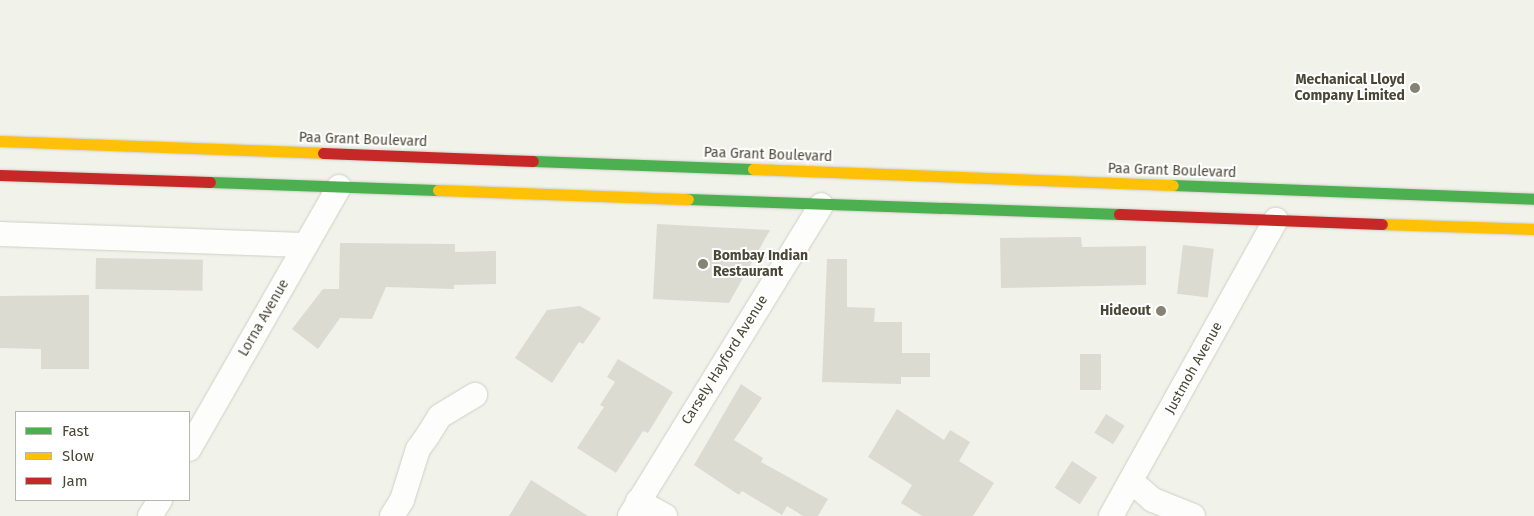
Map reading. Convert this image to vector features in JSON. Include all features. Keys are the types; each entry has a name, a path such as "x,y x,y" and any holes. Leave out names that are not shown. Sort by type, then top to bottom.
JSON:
{"main road":[{"name":"Paa Grant Boulevard","path":"0,141 1534,199"},
{"path":"560,162 560,195"},
{"path":"0,175 1534,230"}],"street":[{"name":"Lorna Avenue","path":"190,447 339,187"},
{"name":"Carsely Hayford Avenue","path":"634,508 820,205"},
{"name":"Justmoh Avenue","path":"1111,516 1276,220"},
{"path":"0,234 305,245"},
{"path":"392,516 402,500 418,449 440,416 475,394"},
{"path":"1131,481 1153,500 1194,516"},
{"path":"150,516 159,501"},
{"path":"634,508 665,516"}],"building":[{"name":"Bombay Indian Restaurant","path":"657,224 770,230 729,303 653,299"},
{"path":"1081,237 1082,247 1146,246 1146,285 1001,288 1000,238"},
{"path":"340,243 455,244 455,252 496,251 496,284 454,285 454,289 386,287 372,319 340,318 318,349 292,329 323,289 339,289"},
{"path":"1183,245 1214,249 1208,297 1177,294"},
{"path":"96,258 203,260 202,291 95,289"},
{"path":"827,259 847,259 847,307 875,308 874,322 902,322 902,353 930,353 930,377 901,377 901,384 822,382"},
{"path":"89,295 89,369 41,369 41,349 0,348 0,296"},
{"path":"580,306 601,318 583,344 579,342 552,383 515,358 547,310"},
{"path":"1080,354 1101,354 1101,390 1080,390"},
{"path":"618,359 673,392 648,433 643,431 616,473 577,448 604,407 600,405 615,382 607,377"},
{"path":"741,384 762,398 734,440 763,458 761,462 828,499 818,516 803,516 787,506 782,515 742,491 739,495 694,465"},
{"path":"897,409 944,440 950,430 970,442 959,461 994,483 973,516 922,516 901,503 912,485 868,457"},
{"path":"1106,414 1125,426 1113,444 1094,433"},
{"path":"1072,461 1097,477 1080,504 1055,488"},
{"path":"531,480 588,516 509,516"}],"traffic: fast":[{"path":"533,161 753,169"},
{"path":"210,182 438,190"},
{"path":"1173,185 1534,199"},
{"path":"688,199 1119,214"}],"traffic: slow":[{"path":"0,141 323,153"},
{"path":"753,169 1173,185"},
{"path":"438,190 688,199"},
{"path":"1382,224 1534,229"}],"traffic: jam":[{"path":"323,153 533,161"},
{"path":"0,175 210,182"},
{"path":"1119,214 1382,224"}],"place":[{"name":"Mechanical Lloyd Company Limited","path":"1415,88"},
{"name":"Bombay Indian Restaurant","path":"703,264"},
{"name":"Hideout","path":"1161,311"}]}
